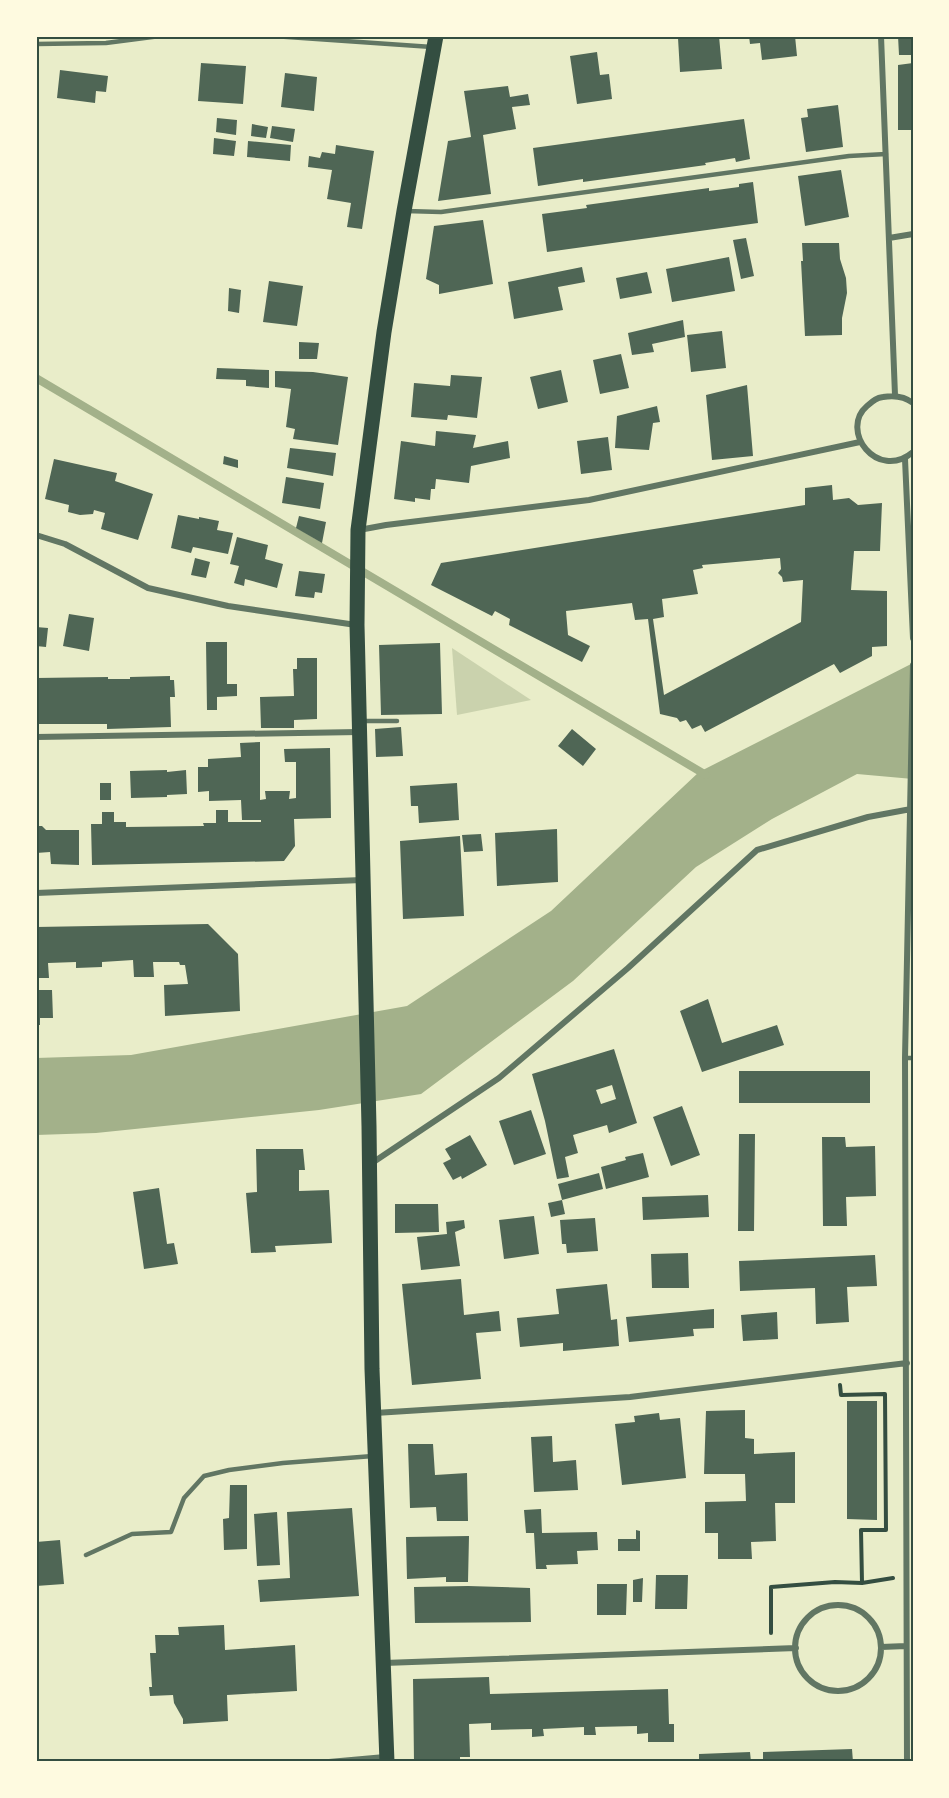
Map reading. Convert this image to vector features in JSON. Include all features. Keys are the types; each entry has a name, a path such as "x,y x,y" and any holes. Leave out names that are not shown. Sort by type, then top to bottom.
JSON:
{"main road":[{"path":"387,1759 375,1456 357,625 358,530 384,332 436,42"}],"street":[{"path":"881,36 895,395"},
{"path":"889,237 913,234"},
{"path":"913,403 895,395 877,398 864,408 858,425 860,442 871,455 888,462 905,459 913,453"},
{"path":"358,530 589,500 860,442"},
{"path":"905,459 913,638"},
{"path":"36,535 66,544 148,588 228,606 357,625"},
{"path":"907,1762 905,1058 913,665"},
{"path":"36,737 359,727"},
{"path":"369,1165 499,1078 628,968 757,850 868,817 911,809"},
{"path":"36,894 363,880"},
{"path":"374,1413 630,1397 907,1363"},
{"path":"836,1605 851,1606 863,1612 877,1629 881,1647 879,1664 871,1676 860,1685 846,1690 832,1690 818,1686 799,1666 796,1638 801,1625 810,1614 836,1605"},
{"path":"881,1647 906,1646"},
{"path":"384,1663 796,1648"},
{"path":"329,1762 387,1759"}],"lane":[{"path":"36,44 106,43 160,36"},
{"path":"273,36 436,42"},
{"path":"404,211 441,212 849,156 886,154"},
{"path":"359,727 397,721"},
{"path":"905,1058 913,1058"},
{"path":"86,1555 132,1534 171,1532 184,1498 204,1476 229,1470 283,1463 375,1456"}],"path":[{"path":"840,1372 841,1395 885,1394 886,1530 861,1530 862,1583"},
{"path":"772,1649 771,1587 835,1582 862,1583 906,1576"}],"shaded area":[{"path":"452,648 531,700 457,715"},
{"path":"913,663 913,779 857,774 772,819 696,867 573,981 421,1094 319,1110 96,1133 36,1135 36,1058 131,1055 407,1006 551,911 699,772"}],"building":[{"path":"719,36 722,69 680,72 678,38"},
{"path":"749,36 795,36 797,56 762,60 760,43 750,44"},
{"path":"898,36 913,36 913,55 899,55"},
{"path":"597,52 600,75 609,74 612,99 577,104 570,56"},
{"path":"201,63 246,66 243,104 198,101"},
{"path":"913,63 913,130 898,130 898,65"},
{"path":"60,70 108,76 106,92 96,91 95,103 57,98"},
{"path":"285,73 317,77 314,111 281,107"},
{"path":"508,86 510,97 528,94 530,105 512,107 516,129 483,135 491,194 438,201 448,141 471,137 464,91"},
{"path":"838,105 843,147 806,152 801,118 808,117 807,109"},
{"path":"217,118 237,120 236,135 216,132"},
{"path":"744,119 750,159 736,162 735,158 705,163 706,165 538,186 533,148"},
{"path":"252,124 268,127 266,138 251,136"},
{"path":"272,126 295,129 293,142 270,138"},
{"path":"214,138 236,141 234,156 213,154"},
{"path":"248,141 291,145 290,161 247,157"},
{"path":"336,145 374,151 362,229 347,227 351,203 327,199 332,170 308,167 309,156 320,158 322,152 335,154"},
{"path":"841,170 849,217 805,226 798,176"},
{"path":"753,182 758,223 547,252 542,214 587,208 586,205 709,188 709,191 739,187 739,184"},
{"path":"483,220 493,284 439,294 439,285 426,279 434,226"},
{"path":"746,238 754,276 741,279 733,240"},
{"path":"802,243 839,243 847,293 842,318 842,335 805,336"},
{"path":"729,257 735,291 672,302 666,269"},
{"path":"582,267 585,282 558,287 563,310 514,319 508,282"},
{"path":"647,272 652,293 620,299 616,278"},
{"path":"269,281 303,286 297,326 263,322"},
{"path":"229,288 241,290 239,313 228,311"},
{"path":"683,320 685,337 652,344 654,352 632,355 628,333"},
{"path":"722,331 726,368 691,372 687,335"},
{"path":"299,342 319,343 317,359 299,359"},
{"path":"621,354 629,388 600,394 593,360"},
{"path":"217,368 269,370 269,388 246,386 246,380 216,379"},
{"path":"561,370 568,402 538,409 530,377"},
{"path":"275,371 313,372 348,377 338,445 293,439 295,429 286,427 291,389 275,387"},
{"path":"451,375 482,377 477,418 448,415 447,420 411,417 414,383 450,386"},
{"path":"747,385 753,456 712,460 706,395"},
{"path":"657,406 660,422 653,423 649,450 615,448 617,416"},
{"path":"436,431 476,435 473,448 508,441 510,458 471,466 469,483 436,479 435,489 431,489 430,500 415,498 415,502 394,499 401,441 435,446"},
{"path":"608,437 612,470 581,474 577,441"},
{"path":"290,448 336,453 333,476 287,468"},
{"path":"224,456 238,460 238,468 223,464"},
{"path":"54,459 117,473 115,481 153,494 138,540 101,529 105,513 94,510 93,514 80,515 68,512 69,505 45,499"},
{"path":"286,477 324,483 320,509 282,503"},
{"path":"832,485 833,500 849,498 858,505 882,503 880,551 854,551 851,590 887,591 887,646 872,647 872,656 840,673 834,664 705,732 701,725 692,729 686,720 680,722 677,718 660,714 648,619 635,620 632,603 566,611 568,635 590,646 582,662 509,625 510,619 495,611 492,616 431,585 441,563 805,505 805,488","holes":["780,558 781,569 778,573 783,582 803,580 801,622 664,695 653,619 664,617 662,599 698,594 693,570 703,568 702,565"]},
{"path":"178,515 219,521 217,530 233,533 228,554 193,547 191,553 171,548"},
{"path":"299,516 326,522 322,543 296,528"},
{"path":"237,537 268,545 265,559 283,564 277,588 245,579 244,586 234,583 239,566 230,564"},
{"path":"195,558 210,562 206,578 191,575"},
{"path":"299,571 325,574 322,593 315,592 314,598 295,596"},
{"path":"69,614 94,618 89,651 63,646"},
{"path":"36,627 48,628 46,647 36,646"},
{"path":"206,642 227,642 227,684 237,684 237,696 217,697 217,710 207,710"},
{"path":"440,643 442,714 381,715 379,645"},
{"path":"297,658 317,658 317,719 294,720 294,728 261,728 260,697 294,696 293,669 297,669"},
{"path":"170,676 170,680 174,680 175,697 170,697 171,727 107,729 107,724 36,724 36,678 130,679 130,677"},
{"path":"401,727 403,756 376,757 375,729"},
{"path":"572,729 596,749 583,766 558,746"},
{"path":"260,742 260,800 266,799 265,791 290,791 289,799 296,798 296,762 285,762 284,749 330,748 331,818 294,819 295,846 284,861 92,865 91,824 102,824 102,812 114,812 114,822 126,822 126,827 204,826 203,823 216,823 216,810 228,810 228,822 261,822 261,820 242,820 241,800 209,801 209,791 198,792 198,767 208,767 208,759 241,757 240,743"},
{"path":"167,770 167,772 186,770 187,794 131,798 130,771"},
{"path":"100,783 111,783 111,800 100,800"},
{"path":"457,783 459,820 419,823 418,806 411,806 410,786"},
{"path":"36,826 42,826 46,830 79,830 79,865 51,864 50,852 36,853"},
{"path":"557,829 558,882 497,886 495,833"},
{"path":"481,834 483,851 464,852 462,835"},
{"path":"460,836 464,916 403,919 400,841"},
{"path":"208,924 238,954 240,1011 165,1016 164,985 188,984 185,965 180,965 179,962 153,962 154,977 134,977 133,960 102,962 102,967 76,968 76,962 48,963 49,978 36,978 36,927"},
{"path":"36,990 52,990 53,1018 40,1018 40,1025 36,1025"},
{"path":"708,999 722,1043 777,1025 784,1045 702,1072 680,1011"},
{"path":"614,1049 637,1123 609,1133 607,1125 573,1135 578,1153 565,1157 569,1177 557,1179 532,1074","holes":["612,1085 616,1099 601,1104 596,1090"]},
{"path":"739,1071 870,1071 870,1103 739,1103"},
{"path":"682,1106 700,1155 671,1166 653,1117"},
{"path":"531,1110 546,1154 514,1165 499,1121"},
{"path":"739,1134 755,1134 754,1231 738,1231"},
{"path":"470,1135 487,1165 462,1179 461,1176 453,1180 443,1163 451,1159 445,1149"},
{"path":"822,1137 845,1137 846,1147 875,1146 876,1196 846,1197 847,1226 823,1226"},
{"path":"256,1149 303,1149 305,1170 299,1170 299,1191 329,1190 332,1243 275,1246 276,1252 251,1253 246,1193 257,1192"},
{"path":"643,1153 649,1177 606,1189 601,1167 626,1160 625,1157"},
{"path":"599,1173 603,1189 562,1200 558,1184"},
{"path":"159,1188 167,1244 174,1243 178,1264 144,1269 133,1192"},
{"path":"708,1195 709,1217 643,1220 642,1197"},
{"path":"562,1200 565,1214 551,1217 548,1203"},
{"path":"395,1204 438,1204 439,1232 395,1233"},
{"path":"534,1216 539,1254 504,1259 499,1220"},
{"path":"595,1218 598,1251 567,1253 566,1244 562,1244 560,1220"},
{"path":"464,1220 465,1228 455,1232 460,1266 421,1270 417,1237 447,1234 446,1222"},
{"path":"688,1253 689,1288 652,1288 651,1254"},
{"path":"875,1255 877,1286 847,1287 849,1322 816,1324 815,1288 740,1291 739,1261"},
{"path":"461,1279 464,1315 499,1311 501,1331 476,1333 481,1379 412,1385 402,1284"},
{"path":"607,1284 611,1320 617,1319 619,1346 563,1351 563,1343 520,1347 517,1318 559,1314 556,1289"},
{"path":"714,1309 714,1328 693,1329 694,1336 629,1342 626,1317"},
{"path":"777,1312 778,1339 743,1341 741,1315"},
{"path":"847,1401 877,1401 877,1520 847,1519"},
{"path":"745,1410 745,1438 754,1439 754,1454 795,1452 795,1503 775,1503 776,1541 751,1542 752,1559 718,1559 718,1533 705,1533 705,1502 746,1501 745,1474 704,1474 706,1411"},
{"path":"659,1413 660,1420 680,1418 686,1478 622,1485 615,1424 635,1422 634,1416"},
{"path":"552,1436 553,1462 576,1460 578,1490 534,1492 531,1437"},
{"path":"408,1444 433,1444 435,1475 467,1473 468,1521 437,1521 436,1507 410,1508"},
{"path":"230,1485 247,1485 247,1549 224,1550 223,1519 229,1518"},
{"path":"352,1508 359,1596 260,1602 258,1580 290,1578 287,1512"},
{"path":"541,1509 542,1533 597,1532 598,1550 577,1551 578,1564 546,1565 547,1569 536,1569 534,1533 526,1533 524,1510"},
{"path":"277,1512 280,1565 257,1566 254,1514"},
{"path":"636,1530 640,1531 640,1551 618,1551 618,1539 636,1539"},
{"path":"469,1536 468,1582 446,1582 446,1577 407,1579 406,1537"},
{"path":"60,1540 64,1584 36,1586 36,1542"},
{"path":"656,1575 688,1575 687,1609 655,1609"},
{"path":"643,1578 642,1602 633,1602 633,1580"},
{"path":"597,1584 627,1584 626,1615 597,1615"},
{"path":"414,1587 530,1588 531,1622 415,1623"},
{"path":"224,1625 225,1650 295,1645 297,1691 227,1695 228,1721 183,1724 173,1695 150,1696 149,1687 152,1687 150,1653 156,1653 155,1635 179,1635 178,1627"},
{"path":"489,1677 490,1694 668,1689 669,1724 674,1724 674,1742 648,1742 648,1733 637,1734 637,1726 595,1727 596,1735 584,1735 584,1727 543,1729 544,1736 532,1737 532,1729 491,1730 491,1723 469,1724 470,1757 460,1757 460,1762 414,1762 413,1679"},
{"path":"852,1749 853,1762 763,1762 763,1752"},
{"path":"750,1752 751,1762 699,1762 699,1754"}],"waterway":[{"path":"36,378 706,775"}]}
